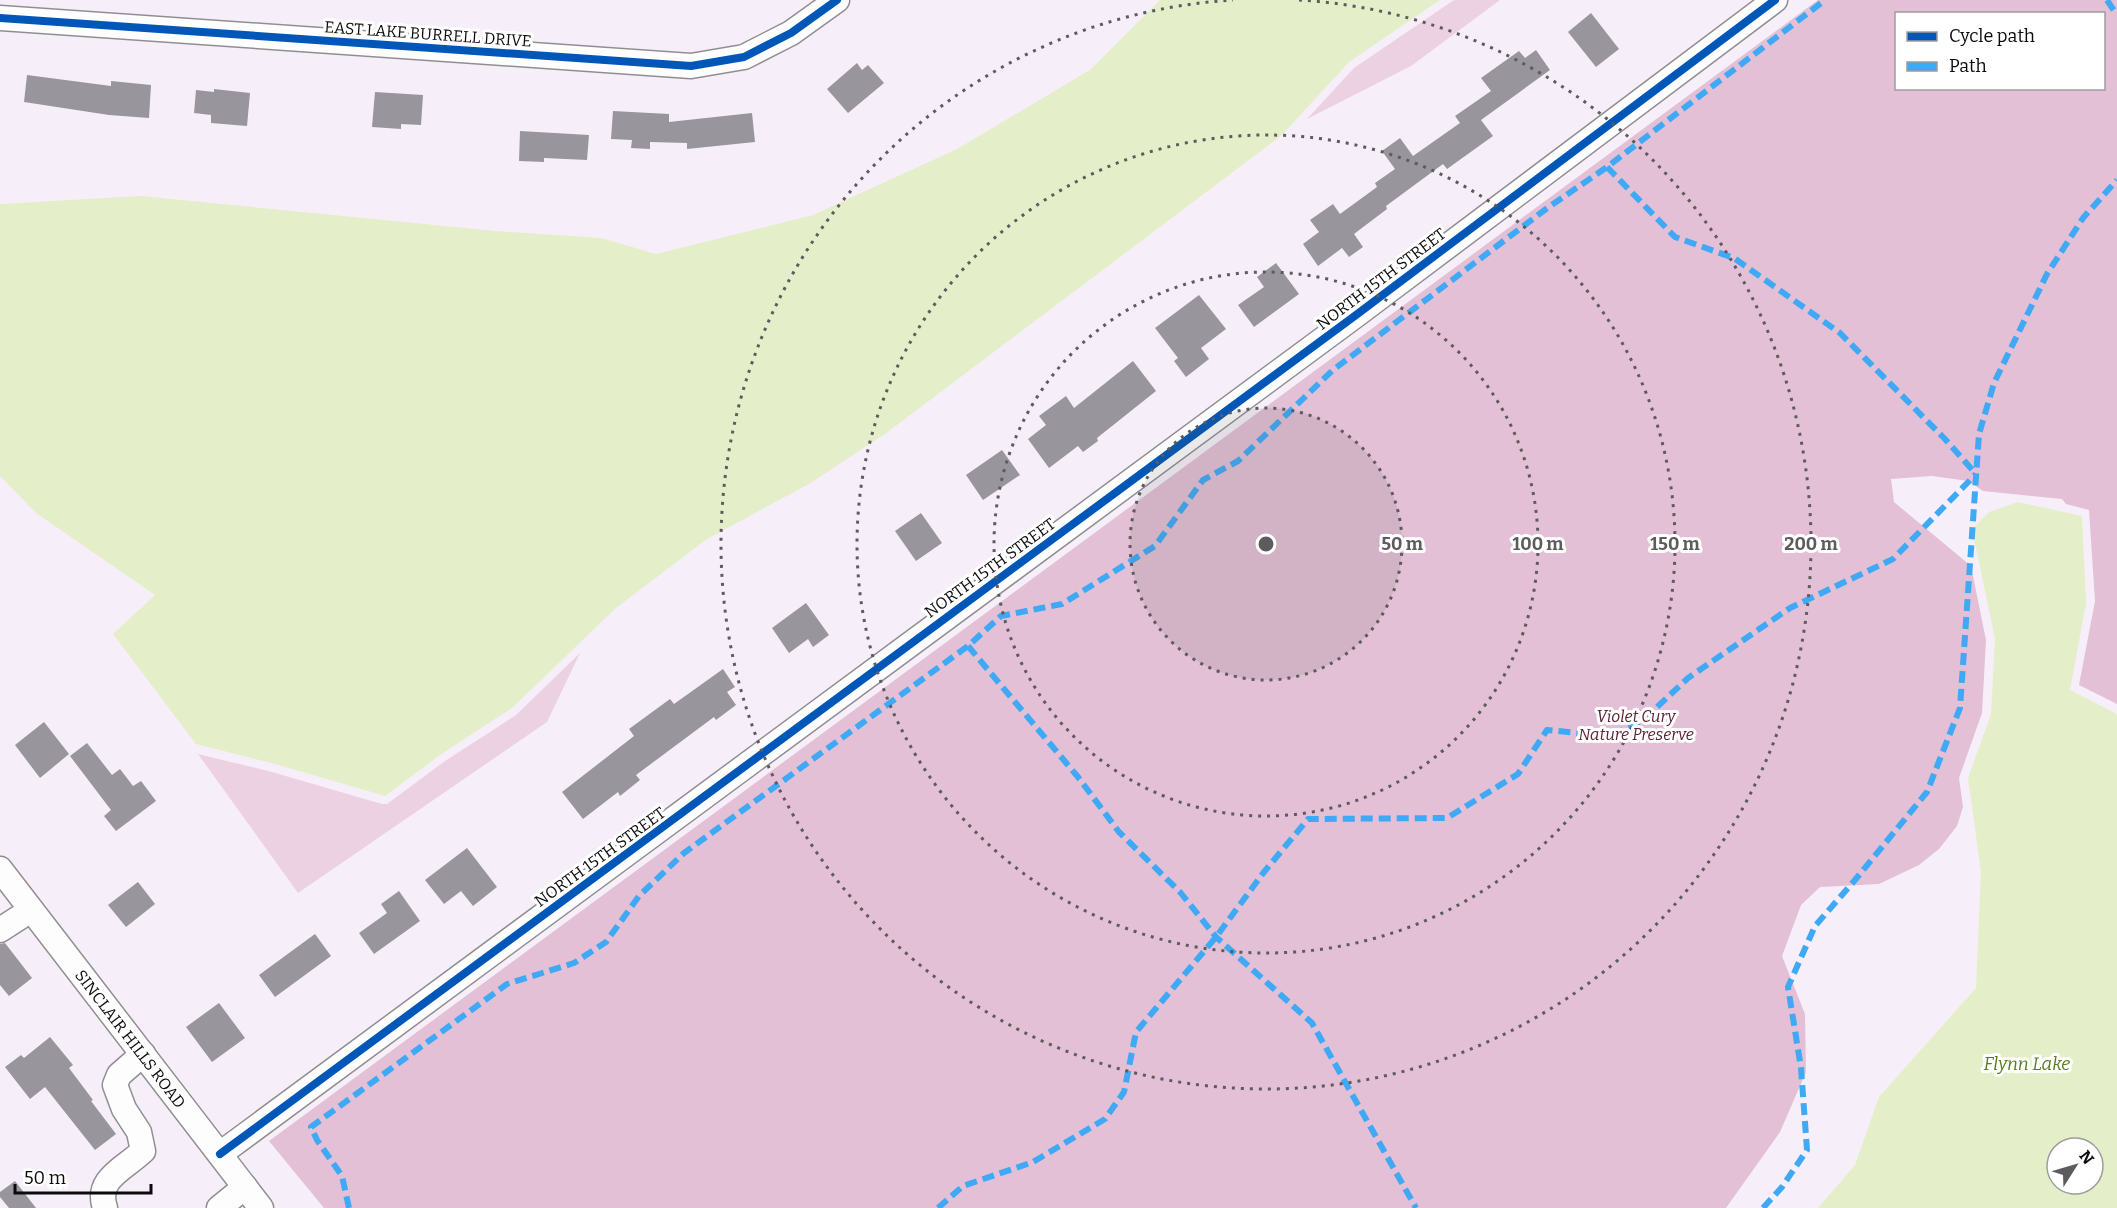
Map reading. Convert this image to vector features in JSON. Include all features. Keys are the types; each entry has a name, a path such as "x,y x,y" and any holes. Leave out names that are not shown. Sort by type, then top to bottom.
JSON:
{"street":[{"name":"EAST LAKE BURRELL DRIVE","path":"0,18 691,66 744,57 791,33 837,0"},
{"name":"NORTH 15TH STREET","path":"219,1154 1346,322 1774,0"},
{"name":"SINCLAIR HILLS ROAD","path":"0,869 261,1208"},
{"path":"0,930 31,910"},
{"path":"105,1208 102,1198 105,1182 143,1152 139,1132 124,1109 115,1085 119,1075 143,1054"},
{"path":"219,1208 245,1187"}],"shaded area":[{"path":"1454,0 1500,0 1411,66 1307,119 1354,68"},
{"path":"580,653 547,722 298,893 198,754 387,804 445,761 516,715"}],"green space":[{"name":"Violet Cury Nature Preserve","path":"1818,0 2117,0 2117,704 2079,685 2095,601 2089,510 2066,504 2062,499 1983,491 1968,481 1932,476 1891,479 1894,502 1971,566 1986,640 1982,713 1959,778 1963,807 1957,826 1939,849 1919,865 1879,884 1820,887 1801,905 1782,956 1805,1014 1806,1072 1780,1132 1726,1208 324,1208 269,1141"}],"water":[{"path":"1160,0 1440,0 1349,62 1282,135 885,434 809,484 707,539 616,608 512,708 440,755 385,796 196,744 113,634 155,595 36,513 0,476 0,204 141,196 496,231 601,238 656,254 813,215 957,149 1090,70"},
{"name":"Flynn Lake","path":"2018,502 2082,516 2086,603 2070,690 2117,714 2117,1208 1818,1208 1855,1165 1879,1097 1976,988 1981,872 1968,778 1991,714 1995,639 1972,529 1989,512"}],"building":[{"path":"1591,13 1619,49 1596,67 1568,32"},
{"path":"1536,50 1550,70 1481,120 1493,136 1447,169 1443,164 1386,206 1387,209 1354,234 1363,247 1349,257 1342,248 1318,266 1303,244 1319,232 1310,220 1333,204 1340,214 1377,187 1375,183 1395,169 1382,151 1400,138 1413,156 1460,123 1455,116 1491,91 1481,78 1519,51 1525,58"},
{"path":"857,63 862,70 868,65 884,83 848,113 827,89"},
{"path":"27,75 111,86 111,81 151,85 149,118 109,115 24,102"},
{"path":"214,89 250,93 247,126 211,123 211,115 194,113 196,90 214,92"},
{"path":"375,92 423,95 421,125 401,124 401,129 372,127"},
{"path":"613,111 669,114 669,122 752,113 755,142 687,149 687,143 650,142 650,149 631,148 632,140 611,139"},
{"path":"520,131 589,135 587,160 544,158 544,162 519,161"},
{"path":"1276,263 1299,294 1254,327 1238,305 1264,287 1257,277"},
{"path":"1199,295 1226,329 1201,348 1209,359 1186,377 1174,361 1178,358 1155,328"},
{"path":"1133,361 1156,391 1083,452 1078,446 1049,468 1028,439 1046,425 1039,416 1066,396 1074,408"},
{"path":"1002,450 1020,475 983,500 966,475"},
{"path":"921,513 942,543 916,561 895,531"},
{"path":"806,603 829,635 813,647 808,639 789,653 772,628"},
{"path":"723,669 735,687 727,692 736,705 716,720 714,717 636,775 640,780 620,796 618,792 583,819 562,792 634,736 629,729 670,699 674,704"},
{"path":"44,722 69,754 40,778 15,745"},
{"path":"87,743 112,775 120,769 133,786 141,781 156,801 116,831 104,816 111,810 70,756"},
{"path":"467,848 497,887 473,906 461,891 444,904 425,880"},
{"path":"138,882 155,904 126,927 108,905"},
{"path":"399,891 420,921 374,954 359,933 387,913 381,904"},
{"path":"315,934 331,956 275,997 259,975"},
{"path":"5,943 32,978 9,996 0,985 0,944"},
{"path":"219,1003 245,1038 212,1062 186,1027"},
{"path":"50,1037 73,1065 69,1068 116,1134 95,1150 45,1087 30,1099 5,1067 21,1055 24,1058"},
{"path":"15,1181 36,1208 9,1208 0,1197 0,1192"}],"marked path":[{"path":"349,1208 342,1176 317,1140 311,1127 507,984 574,963 606,942 639,896 684,853 968,646 1001,616 1062,604 1155,546 1203,480 1238,461 1333,370 1546,209 1607,167 1825,0"},
{"path":"2107,0 2117,15"},
{"path":"1607,167 1675,237 1734,258 1840,333 1944,438 1976,474"},
{"path":"1763,1208 1782,1187 1807,1150 1801,1068 1788,987 1815,926 1927,792 1960,708 1979,434 1994,383 2047,274 2083,218 2117,180"},
{"path":"938,1208 963,1186 1033,1162 1105,1119 1124,1092 1136,1032 1216,937 1264,872 1308,819 1447,818 1518,774 1547,730 1609,736 1640,723 1688,678 1790,608 1893,559 1976,474"},
{"path":"968,646 1078,777 1119,832 1180,892 1216,937 1312,1023 1416,1208"}],"cycle path":[{"path":"0,18 691,66 744,57 791,33 837,0"},
{"path":"220,1154 1356,315 1775,0"}]}
